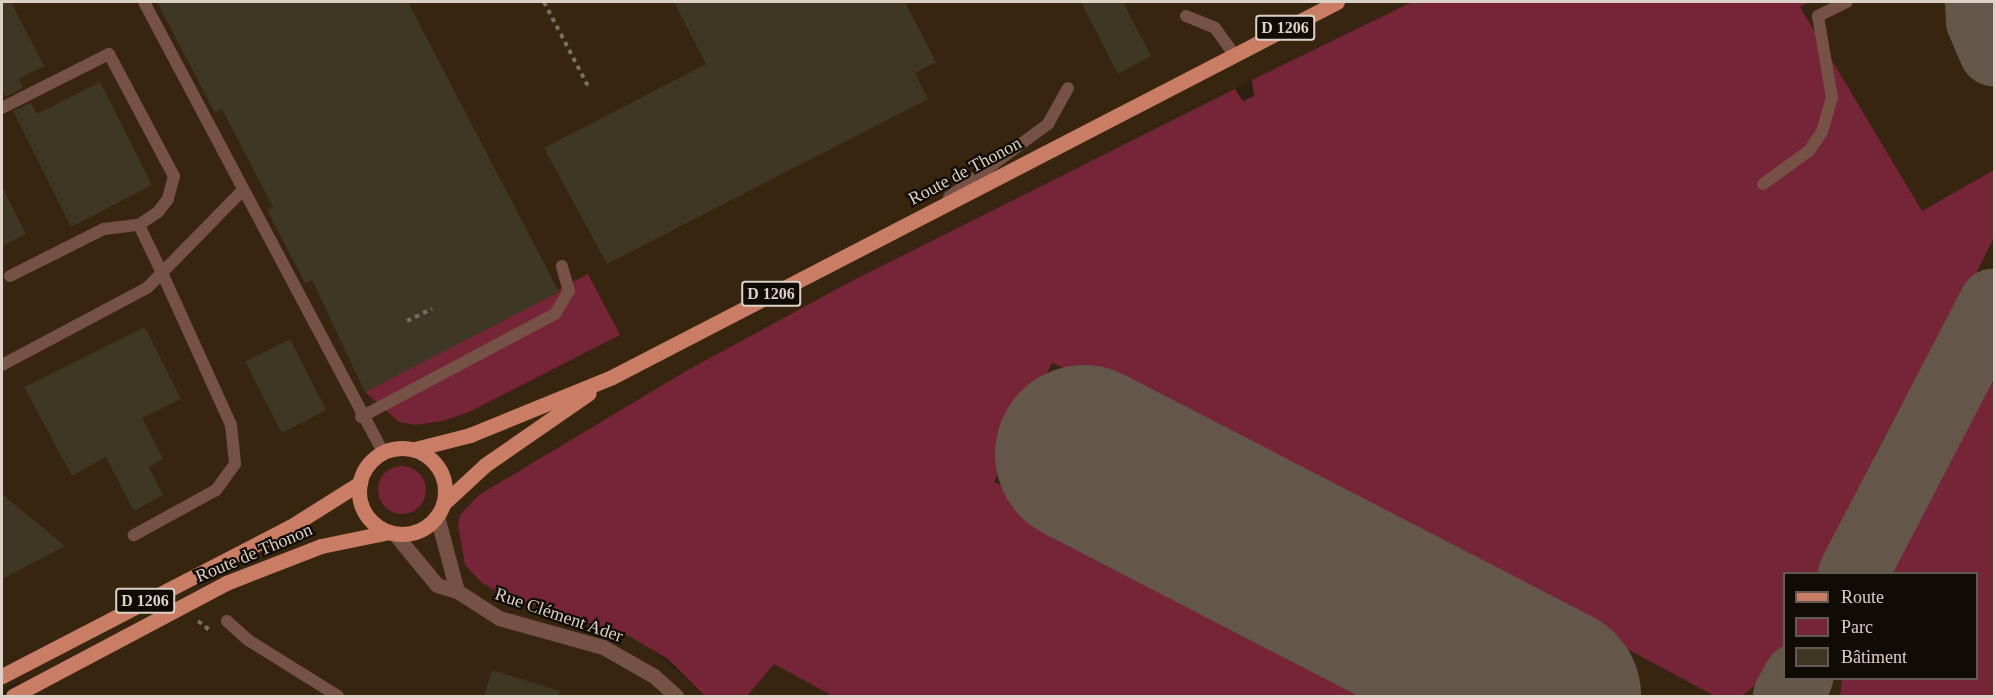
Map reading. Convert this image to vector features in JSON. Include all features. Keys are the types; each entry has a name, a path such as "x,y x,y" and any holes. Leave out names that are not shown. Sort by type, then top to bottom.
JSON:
{"main road":[{"name":"Route de Thonon","path":"415,449 470,435 612,377 1337,2"},
{"name":"Route de Thonon","path":"440,510 485,465 612,377"},
{"path":"395,448 415,449 433,460 441,471 445,483 440,510 418,531 391,533 366,515 359,498 360,483 368,465 383,452 395,448"},
{"name":"Route de Thonon","path":"2,676 290,527 360,483"},
{"name":"Route de Thonon","path":"18,695 178,608 298,554 342,540 391,533"}],"street":[{"path":"440,510 457,591"},
{"name":"Rue Clément Ader","path":"391,533 429,578 457,591 498,618 603,647 654,676 676,696"}],"lane":[{"path":"144,2 361,417 383,452"},
{"path":"1763,184 1809,151 1822,132 1832,98 1818,16 1847,2"},
{"path":"1186,16 1215,28 1234,54"},
{"path":"2,108 109,54 174,176 168,199 158,212 139,225 104,229 10,276"},
{"path":"930,211 1048,124 1068,88"},
{"path":"2,365 147,288 163,275 243,190"},
{"path":"134,535 216,490 235,464 231,425 139,225"},
{"path":"361,417 555,314 569,291 562,266"},
{"path":"227,621 248,640 338,696"}],"path":[{"path":"544,2 588,86"},
{"path":"408,321 432,309"},
{"path":"178,608 217,635"}],"shaded area":[{"path":"2,2 1994,2 1994,696 743,696 654,651 705,696 31,696 19,680 2,689","holes":["1251,80 1254,96 1243,101 1235,89"]}],"green space":[{"path":"1412,2 1809,2 1800,7 1922,211 1994,170 1994,237 1918,391 1911,388 1875,455 1882,460 1824,572 1783,572 1783,648 1771,672 1742,696 1715,696 1223,433 1213,443 1197,424 1166,400 1094,366 1087,378 1052,363 994,482 1021,494 1016,504 1385,696 833,696 774,664 747,696 705,696 668,659 629,636 501,594 481,582 465,565 458,525 460,515 479,495 686,371 850,282 1235,89 1243,101 1254,96 1252,80"},
{"path":"588,274 620,335 469,412 443,421 415,425 399,422 365,392"},
{"path":"1994,363 1994,696 1840,696 1842,680 1978,680 1978,572 1887,572"},
{"path":"397,466 407,466 419,473 426,485 426,495 419,507 407,514 397,514 382,503 378,495 378,485 389,470"}],"building":[{"path":"2,2 11,2 44,66 19,79 23,88 6,97 2,88"},
{"path":"157,2 408,2 559,292 365,392 312,280 305,283 267,210 273,207 222,109 215,113"},
{"path":"674,2 905,2 936,62 915,73 928,99 607,264 544,148 706,64"},
{"path":"1081,2 1123,2 1151,56 1118,74"},
{"path":"100,82 152,185 71,227 13,111 31,103 37,114"},
{"path":"2,186 26,234 2,246"},
{"path":"145,327 181,399 142,418 163,459 149,467 163,495 134,511 106,457 72,476 24,387"},
{"path":"290,339 326,410 282,433 245,362"},
{"path":"2,494 65,546 2,579"},
{"path":"492,670 560,691 559,696 484,696"}],"taxiway":[{"path":"1980,2 1981,21 1994,51"},
{"path":"1854,572 1994,303"},
{"path":"1788,696 1797,680"}],"runway":[{"path":"1084,454 1552,696"}]}
